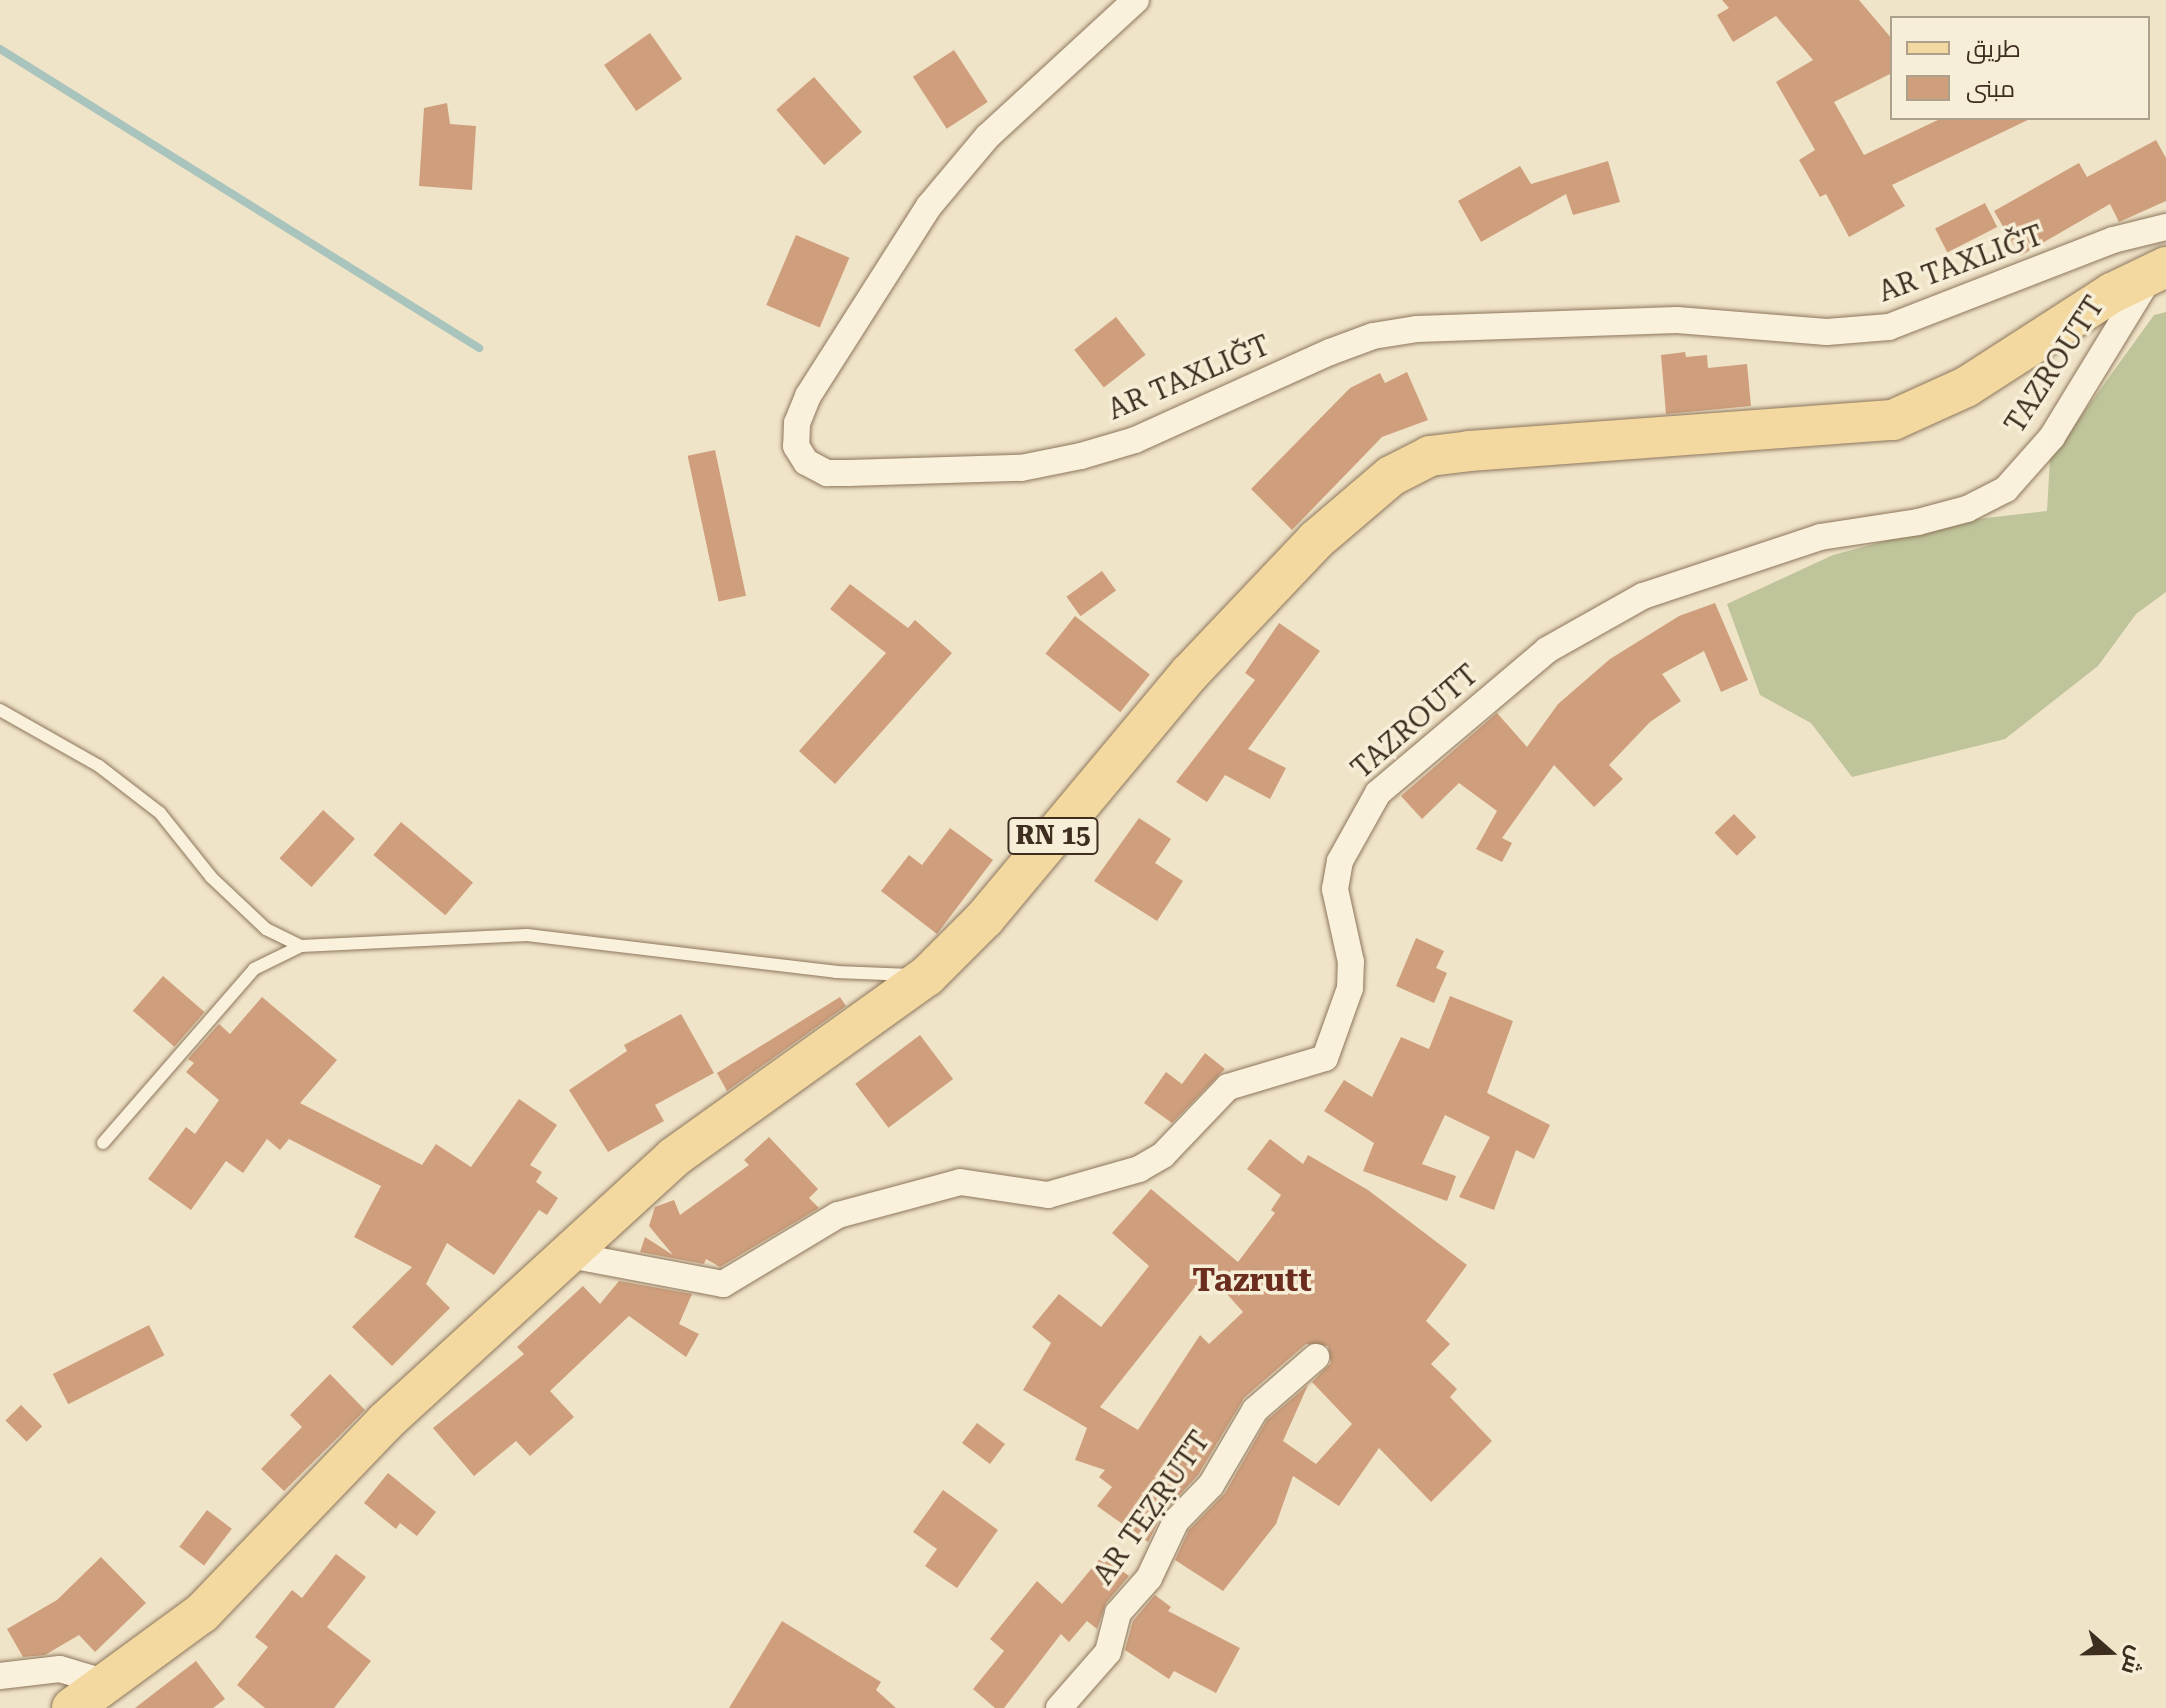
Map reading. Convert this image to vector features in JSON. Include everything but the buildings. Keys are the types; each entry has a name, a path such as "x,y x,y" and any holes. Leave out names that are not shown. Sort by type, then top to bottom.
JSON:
{"main road":[{"name":"RN 15","path":"72,1708 103,1682 202,1613 385,1422 564,1254 674,1157 927,976 985,918 1190,673 1316,540 1391,476 1430,456 1469,451 1893,420 1966,387 2160,270"}],"street":[{"name":"AR TAXLIǦT","path":"1136,0 987,137 929,206 808,396 796,435 796,446 806,462 827,473 848,473 1021,468 1081,456 1135,440 1330,352 1373,336 1417,329 1677,320 1827,332 1889,327 2113,240 2166,227"},
{"name":"TAZROUTT","path":"564,1254 723,1284 824,1221 854,1211 960,1182 1048,1195 1139,1169 1163,1155 1228,1087 1325,1058 1350,988 1351,962 1335,889 1340,861 1378,793 1547,650 1643,596 1820,537 1918,522 1967,509 2006,489 2052,437 2160,270"},
{"name":"AR TEẒṚUTT","path":"1059,1708 1108,1652 1118,1613 1149,1578 1176,1521 1211,1485 1255,1410 1316,1357"},
{"path":"0,1676 60,1669 103,1682"}],"lane":[{"path":"0,710 99,766 160,813 211,877 255,919 301,946"},
{"path":"103,1143 254,969 301,946 527,935 836,972 927,976"}],"green space":[{"path":"2166,312 2166,592 2136,614 2098,666 2005,739 1852,777 1811,723 1760,695 1727,604 1833,555 1959,521 2047,511 2050,459 2154,315"}],"waterway":[{"path":"0,49 479,348"}],"district":[{"name":"Tazrutt","path":"1252,1280"}]}
